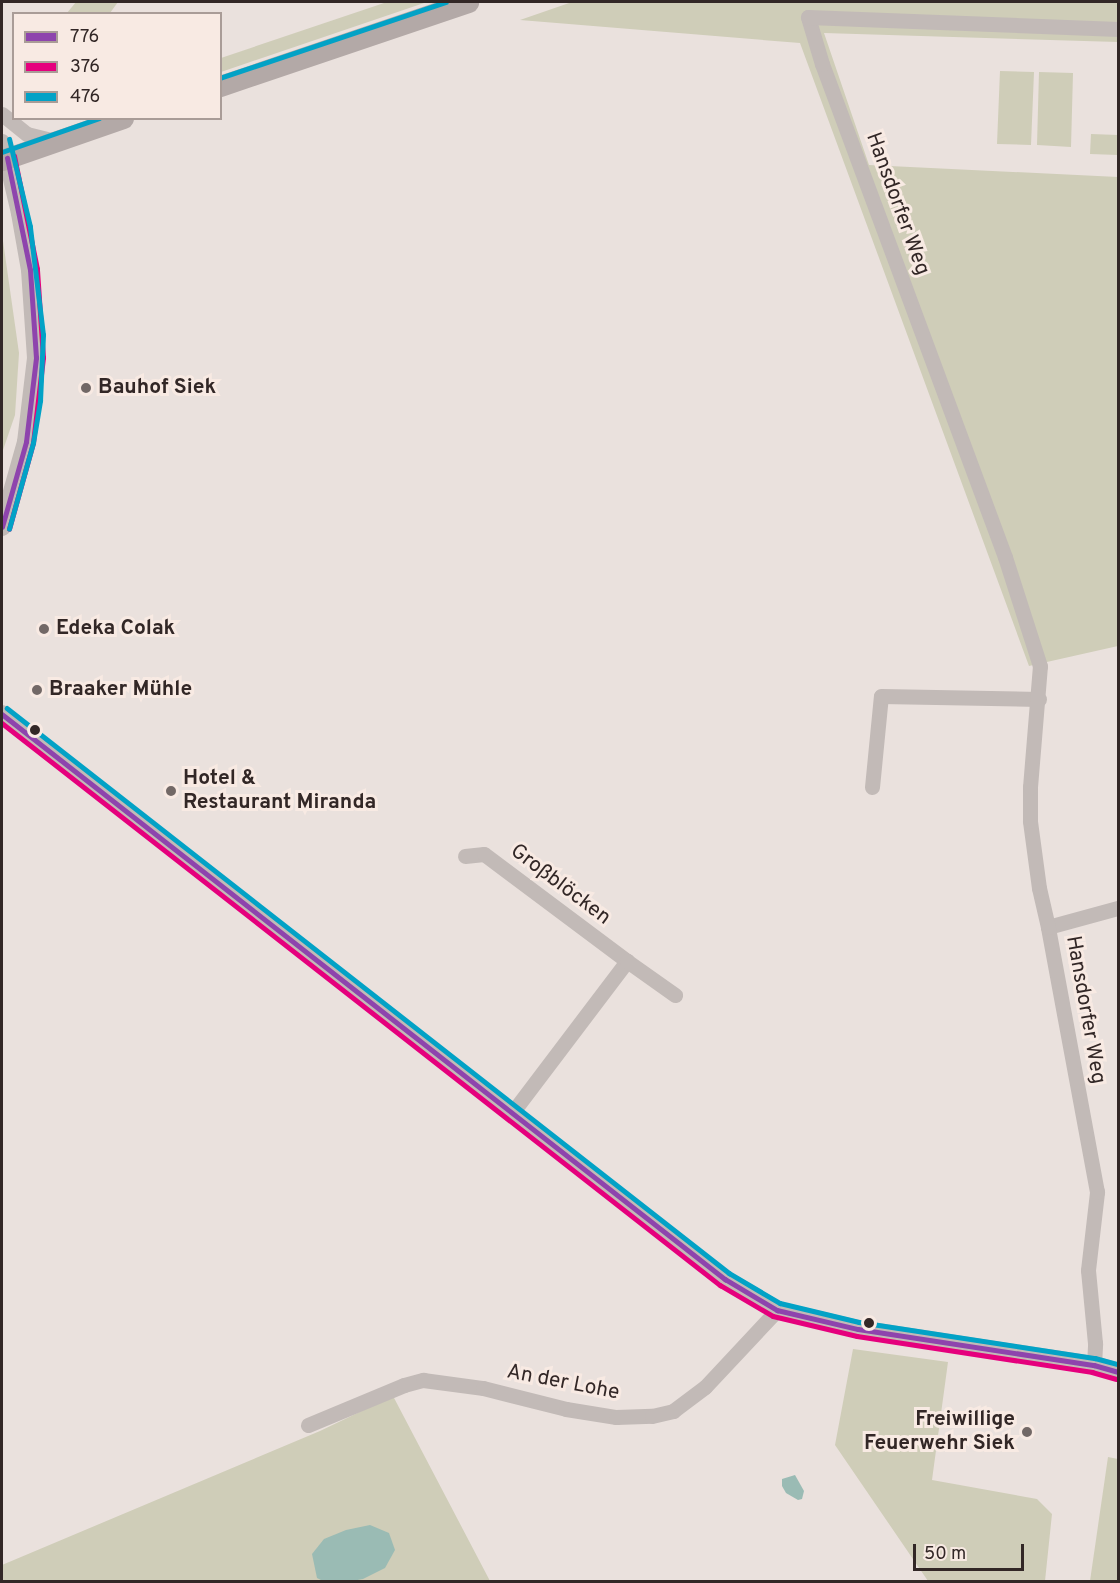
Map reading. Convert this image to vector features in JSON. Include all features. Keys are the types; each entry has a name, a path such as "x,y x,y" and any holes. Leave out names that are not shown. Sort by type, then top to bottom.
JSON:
{"main road":[{"path":"222,85 468,2"},
{"path":"3,153 56,141 117,120"}],"street":[{"name":"Hansdorfer Weg","path":"1094,1365 1095,1343 1088,1270 1097,1192 1039,888 1030,821 1030,787 1040,666 1005,557 826,76 808,17 1119,29"},
{"path":"2,114 27,134 56,141"},
{"path":"2,527 26,442 36,358 30,270 20,213 3,153"},
{"path":"872,787 881,696 1039,699"},
{"path":"2,714 725,1279 777,1310 858,1329 1094,1365 1119,1372"},
{"name":"Großblöcken","path":"465,856 484,854 675,995"},
{"path":"1048,927 1119,908"},
{"path":"512,1113 627,961"},
{"name":"An der Lohe","path":"308,1425 404,1385 423,1380 483,1388 566,1409 616,1417 652,1416 673,1411 705,1387 777,1310"}],"shaded area":[{"path":"76,2 118,2 111,12 68,12"},
{"path":"387,2 427,2 222,72 222,58"},
{"path":"572,2 1118,2 1118,42 824,33 869,165 1118,177 1118,646 1029,666 800,43 520,20"},
{"path":"1000,71 1034,72 1031,145 997,144"},
{"path":"1039,72 1073,73 1071,147 1037,145"},
{"path":"1091,134 1118,135 1118,155 1090,154"},
{"path":"2,234 19,353 15,415 2,453"},
{"path":"853,1349 948,1362 932,1480 1037,1499 1052,1514 1045,1581 928,1581 835,1445"},
{"path":"393,1396 490,1581 2,1582 2,1565 320,1431"},
{"path":"1108,1457 1118,1459 1118,1581 1090,1581"}],"water":[{"path":"795,1475 804,1491 802,1499 798,1500 786,1493 782,1486 782,1479"},
{"path":"370,1525 389,1533 395,1550 385,1568 363,1579 352,1581 323,1581 317,1578 312,1554 324,1539 346,1530"}],"transit line":[{"name":"476","path":"222,77 446,2"},
{"name":"476","path":"2,152 93,120"},
{"name":"476","path":"9,139 30,227 43,335 40,401 33,443 9,529"},
{"name":"376","path":"9,529 33,443 43,358 37,269 14,156"},
{"name":"776","path":"2,527 26,442 36,358 30,270 7,158"},
{"name":"476","path":"7,708 729,1273 780,1303 859,1322 1095,1358 1118,1364"},
{"name":"776","path":"2,714 725,1279 777,1310 858,1329 1094,1365 1118,1372"},
{"name":"376","path":"2,723 720,1285 773,1316 857,1336 1092,1372 1116,1379"}],"place":[{"name":"Bauhof Siek","path":"86,388"},
{"name":"Edeka Colak","path":"44,629"},
{"name":"Braaker Mühle","path":"37,690"},
{"name":"Hotel & Restaurant Miranda","path":"171,791"},
{"name":"Freiwillige Feuerwehr Siek","path":"1027,1432"}]}
